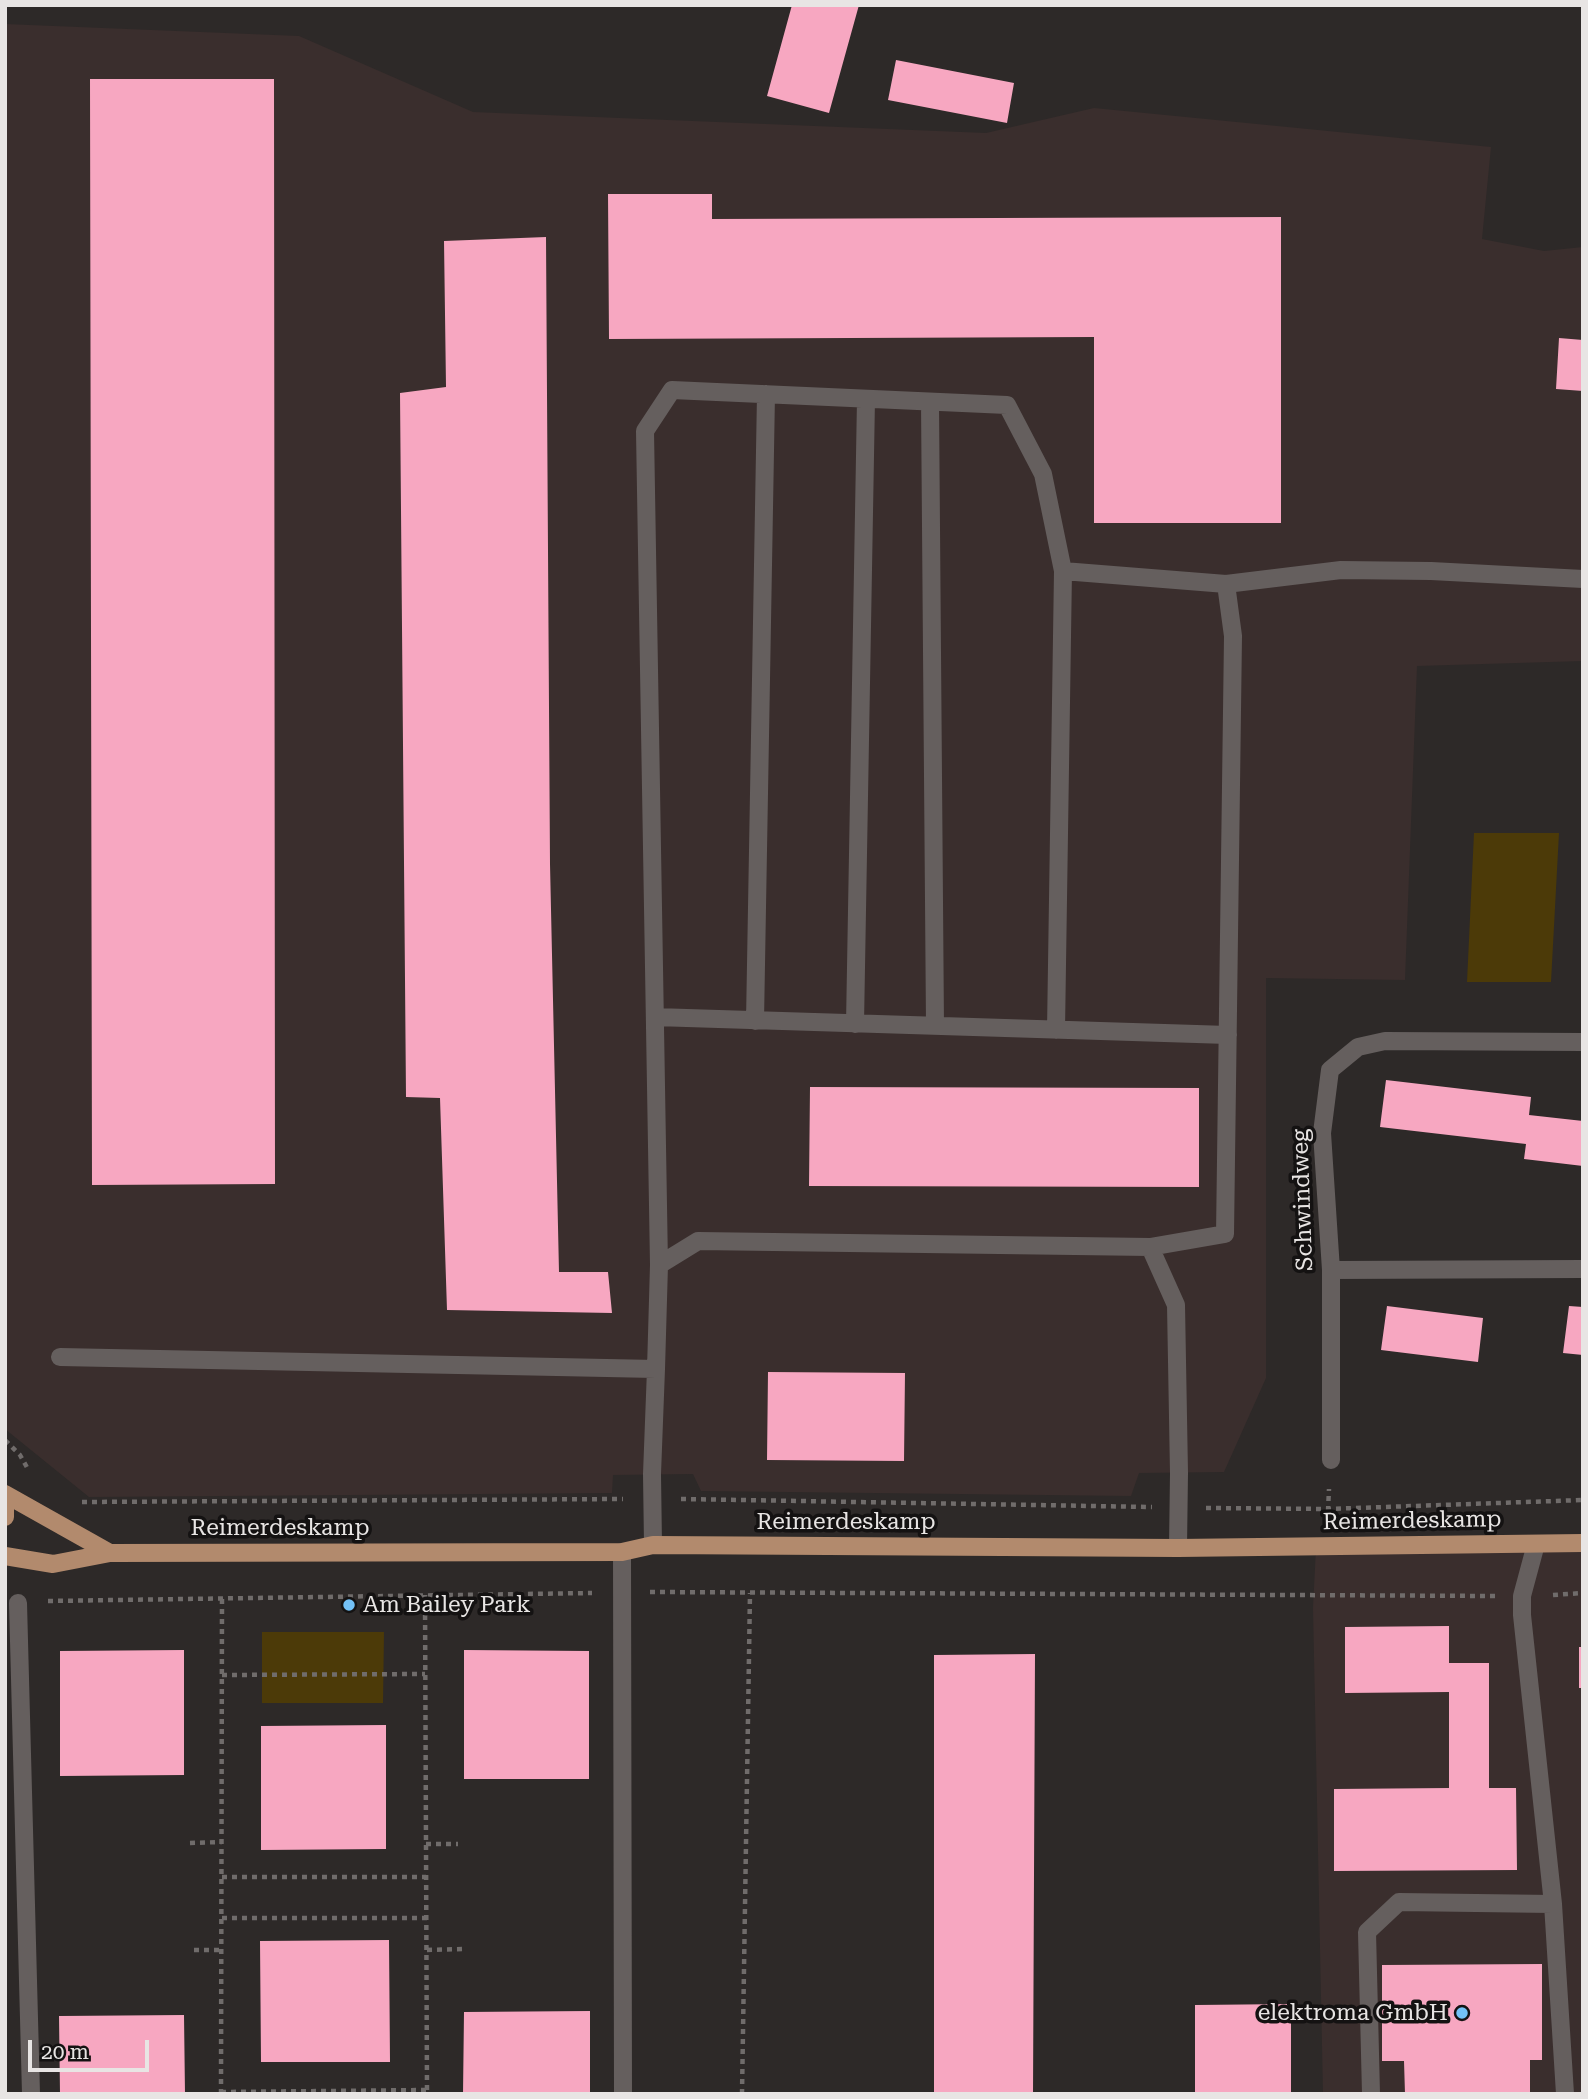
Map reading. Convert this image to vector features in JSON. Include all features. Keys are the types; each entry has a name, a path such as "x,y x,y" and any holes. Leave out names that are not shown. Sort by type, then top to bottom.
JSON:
{"main road":[{"name":"Reimerdeskamp","path":"5,1494 110,1553"},
{"path":"5,1500 5,1517"},
{"name":"Reimerdeskamp","path":"5,1556 53,1564 110,1553 622,1552 653,1545 1178,1548 1583,1543"}],"street":[{"path":"653,1545 659,1265 645,431 672,390 1007,405 1043,474 1063,571 1056,1030"},
{"path":"755,1021 766,394"},
{"path":"855,1024 866,399"},
{"path":"930,402 935,1026"},
{"path":"1063,571 1226,583 1341,570 1431,571 1583,579"},
{"path":"659,1265 698,1241 1150,1247 1225,1234 1233,636 1226,583"},
{"path":"655,1017 1228,1035"},
{"name":"Schwindweg","path":"1331,1460 1331,1270 1322,1133 1330,1070 1358,1047 1385,1041 1583,1042"},
{"path":"1150,1247 1176,1304 1178,1548"},
{"path":"1331,1270 1583,1269"},
{"path":"60,1357 656,1369"},
{"path":"1536,1544 1522,1596 1522,1615 1553,1904 1565,2094"},
{"path":"622,1552 623,2094"},
{"path":"18,1603 31,2094"},
{"path":"1371,2094 1367,1931 1399,1902 1553,1904"}],"path":[{"path":"5,1440 20,1455 30,1474"},
{"path":"1328,1547 1331,1460"},
{"path":"75,1501 652,1498 1328,1509 1583,1500"},
{"path":"18,1603 51,1600 622,1592 1522,1596 1583,1594"},
{"path":"742,2094 750,1593"},
{"path":"222,1598 221,2093 428,2092 425,1595"},
{"path":"222,1675 425,1674"},
{"path":"190,1843 222,1842"},
{"path":"426,1844 458,1844"},
{"path":"222,1877 426,1877"},
{"path":"222,1918 427,1918"},
{"path":"427,1950 464,1949"},
{"path":"194,1950 222,1950"}],"shaded area":[{"path":"5,24 299,36 473,112 986,133 1094,108 1491,147 1482,239 1544,251 1583,247 1583,661 1417,666 1405,980 1266,978 1266,1378 1224,1472 1139,1473 1131,1496 701,1491 693,1474 613,1475 612,1493 89,1497 5,1429"},
{"path":"1474,833 1559,833 1551,982 1467,982"},
{"path":"1583,1543 1583,2094 1323,2094 1313,1608 1316,1548"},
{"path":"262,1632 384,1632 383,1703 262,1703"}],"building":[{"path":"792,5 859,5 829,113 767,96"},
{"path":"896,60 1014,83 1007,123 888,100"},
{"path":"90,79 274,79 275,1184 92,1185"},
{"path":"608,194 712,194 712,219 1281,217 1281,523 1094,523 1094,337 609,339"},
{"path":"546,237 550,864 559,1272 608,1272 612,1313 447,1310 440,1098 406,1097 400,393 446,387 444,241"},
{"path":"1559,338 1583,340 1583,391 1556,389"},
{"path":"1386,1080 1531,1097 1529,1115 1583,1121 1583,1166 1524,1159 1526,1144 1380,1127"},
{"path":"810,1087 1199,1088 1199,1187 809,1186"},
{"path":"1387,1306 1483,1318 1478,1362 1381,1350"},
{"path":"1569,1306 1583,1307 1583,1355 1563,1353"},
{"path":"768,1372 905,1373 904,1461 767,1460"},
{"path":"1449,1626 1449,1663 1489,1663 1489,1788 1516,1788 1517,1870 1334,1871 1334,1789 1449,1788 1449,1692 1345,1693 1345,1627"},
{"path":"1579,1647 1583,1647 1583,1688 1579,1688"},
{"path":"184,1650 184,1775 60,1776 60,1651"},
{"path":"464,1650 589,1651 589,1779 464,1779"},
{"path":"1035,1654 1033,2094 934,2094 934,1655"},
{"path":"386,1725 386,1849 261,1850 261,1726"},
{"path":"389,1940 390,2062 261,2062 260,1941"},
{"name":"elektroma GmbH","path":"1542,1964 1542,2060 1530,2060 1530,2094 1405,2094 1404,2061 1382,2061 1382,1965"},
{"path":"1291,2004 1291,2094 1195,2094 1195,2005"},
{"path":"590,2011 590,2094 463,2094 464,2012"},
{"path":"184,2015 185,2094 60,2094 59,2016"}],"place":[{"name":"Am Bailey Park","path":"349,1605"},
{"name":"elektroma GmbH","path":"1462,2013"}]}
